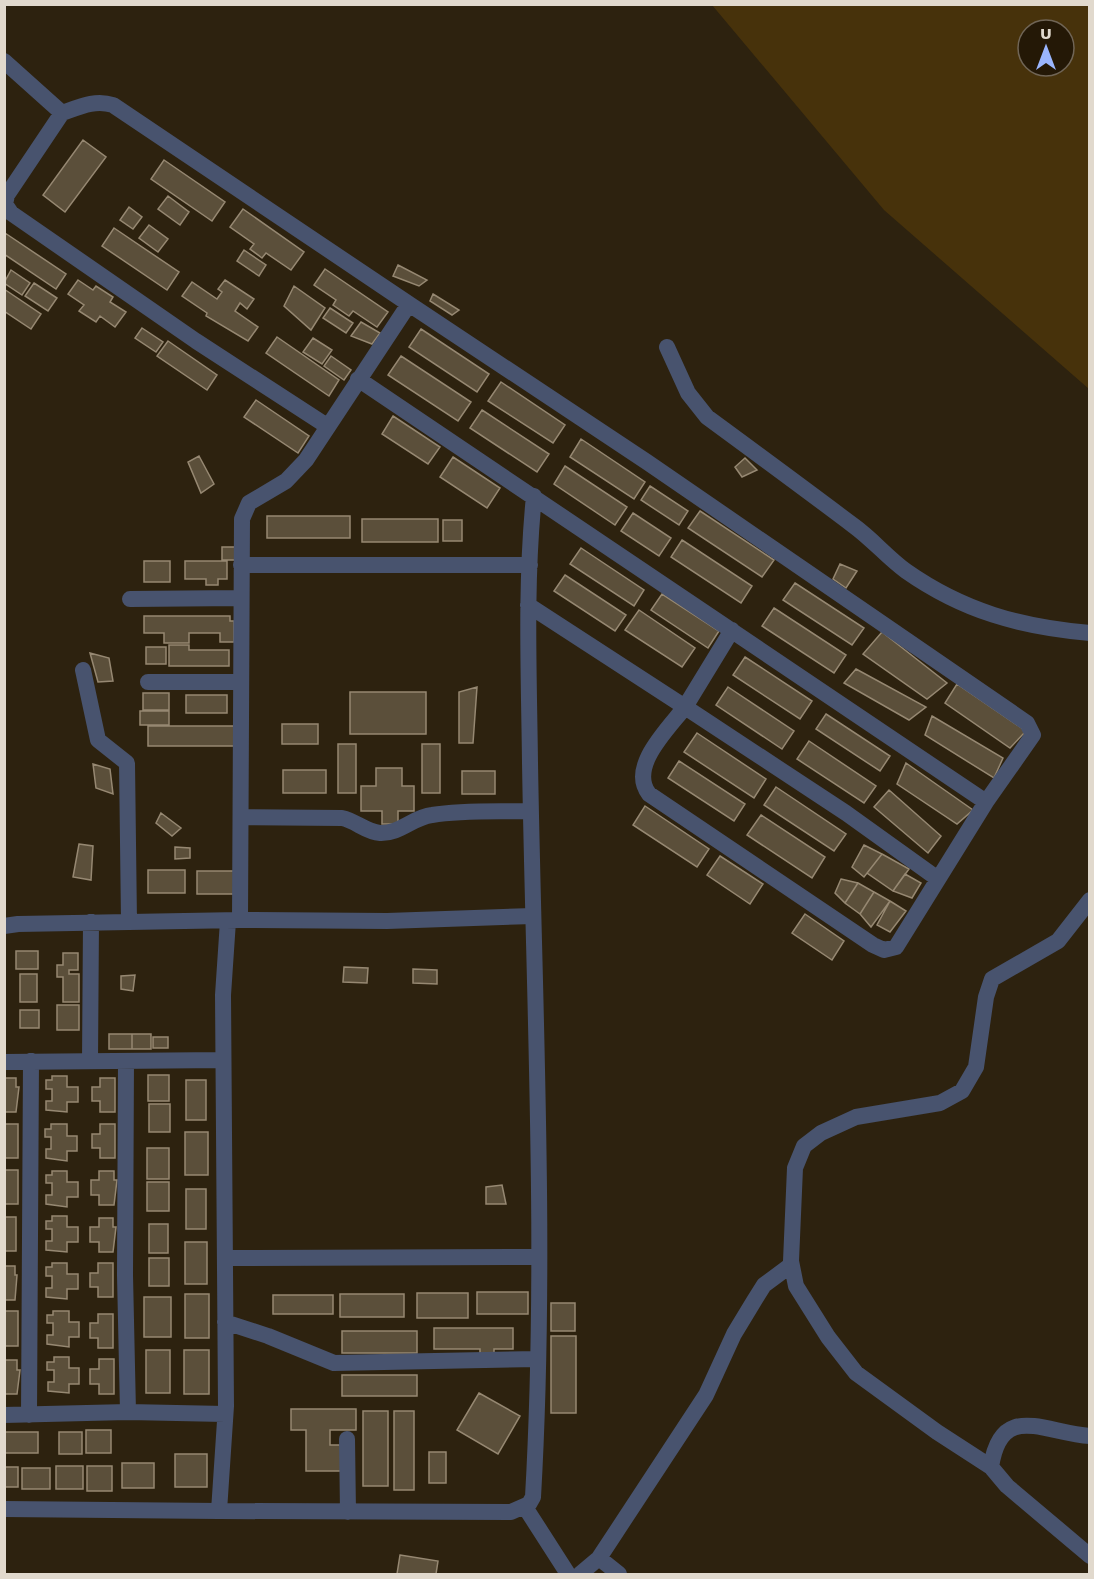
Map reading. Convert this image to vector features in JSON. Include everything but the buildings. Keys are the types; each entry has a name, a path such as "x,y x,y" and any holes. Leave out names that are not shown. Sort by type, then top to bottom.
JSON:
{"street":[{"path":"4,61 62,113"},
{"path":"327,426 196,341 11,213 5,204 7,195 62,113 91,103 104,102 113,105 647,462 1027,723 1033,730 1031,739 986,802 896,947 884,950 873,945 649,794 642,782 643,771 657,742 685,707 732,630"},
{"path":"219,1511 225,1414 223,995 234,921 240,817 242,519 249,503 286,481 306,460 357,379 409,304"},
{"path":"667,347 688,393 707,417 854,526 904,569 948,597 999,619 1055,630 1089,633"},
{"path":"357,379 986,802"},
{"path":"4,1509 511,1512 525,1507 532,1497 538,1359 539,1257 528,605 534,496"},
{"path":"242,565 530,565"},
{"path":"130,599 241,598"},
{"path":"528,605 846,813 939,879"},
{"path":"83,670 98,740 128,764 129,922"},
{"path":"148,682 241,682"},
{"path":"240,817 342,818 353,821 370,831 385,833 432,814 530,811"},
{"path":"1089,900 1058,941 992,979 986,997 976,1067 962,1091 940,1102 856,1117 821,1133 804,1146 795,1168 791,1265 796,1286 828,1338 856,1373 937,1432 991,1467 1007,1486 1089,1556"},
{"path":"4,926 91,922 387,921 533,916"},
{"path":"90,1061 91,922"},
{"path":"1068,929 1089,926"},
{"path":"4,1062 223,1060"},
{"path":"29,1415 31,1061"},
{"path":"126,1061 125,1275 128,1412"},
{"path":"225,1258 539,1257"},
{"path":"580,1575 599,1558 706,1395 734,1334 764,1285 791,1265"},
{"path":"225,1322 268,1336 334,1363 538,1359"},
{"path":"4,1415 128,1412 225,1414"},
{"path":"991,1467 997,1440 1002,1432 1012,1427 1032,1426 1089,1436"},
{"path":"347,1439 348,1512"},
{"path":"525,1507 568,1575"},
{"path":"599,1558 619,1575"}],"shaded area":[{"path":"712,5 1089,5 1089,389 884,210"}]}
